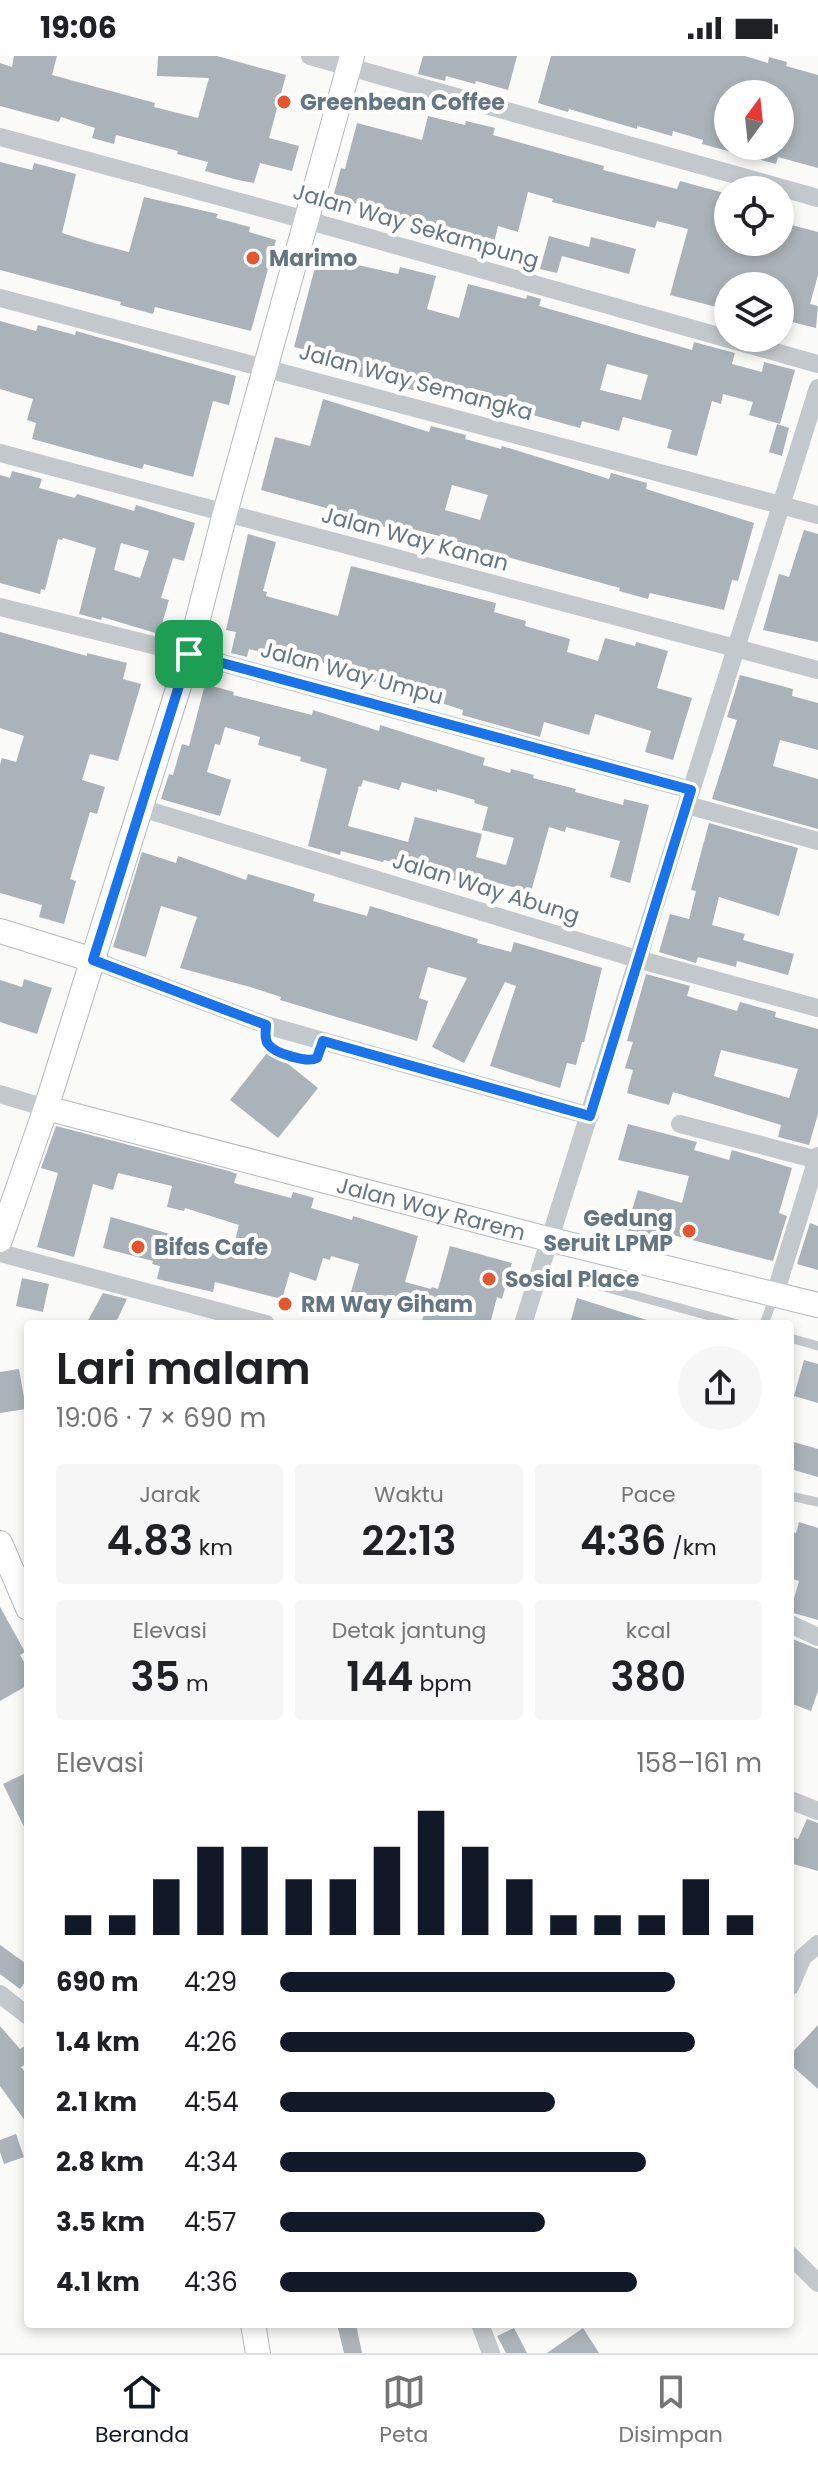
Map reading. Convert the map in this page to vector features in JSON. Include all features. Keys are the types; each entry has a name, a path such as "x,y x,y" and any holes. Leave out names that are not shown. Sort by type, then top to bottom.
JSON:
{"main road":[{"path":"0,1240 46,1108 189,654 350,61"},
{"path":"0,931 93,960"},
{"name":"Jalan Way Rarem","path":"46,1108 548,1239 818,1305"},
{"path":"0,1543 24,1599"},
{"path":"254,2328 258,2353"}],"street":[{"path":"310,56 350,61 818,198"},
{"name":"Jalan Way Sekampung","path":"0,137 818,364"},
{"name":"Jalan Way Semangka","path":"0,298 818,515"},
{"path":"524,1320 818,388"},
{"name":"Jalan Way Kanan","path":"0,453 818,670"},
{"name":"Jalan Way Umpu","path":"0,607 189,654 689,798 818,841"},
{"name":"Jalan Way Abung","path":"141,808 637,959 818,1008"},
{"path":"93,960 266,1025 590,1116"},
{"path":"0,1094 46,1108"},
{"path":"680,1124 818,1158 775,1294"},
{"path":"0,1253 251,1320"},
{"path":"794,1626 818,1637"},
{"path":"794,1802 818,1811"},
{"path":"794,1978 803,1957 818,1944"},
{"path":"0,1994 24,2013"},
{"path":"794,2259 818,2283"},
{"path":"482,2328 491,2353"}],"lane":[{"path":"575,1279 724,1320"},
{"path":"765,1320 775,1294"},
{"path":"794,1339 818,1346"},
{"path":"794,1497 818,1502"}],"building":[{"path":"14,56 57,56 52,75 198,118 209,78 157,76 158,56 217,56 286,75 269,138 299,146 292,171 260,163 254,183 238,180 205,171 208,162 177,154 178,151 116,135 114,144 92,138 95,128 61,117 59,122 0,106 0,63 12,67"},
{"path":"423,56 517,56 508,90 476,81 475,84 446,76 445,81 418,74"},
{"path":"551,56 745,56 768,63 769,57 787,62 786,66 818,75 818,168 789,160 794,160 794,80 714,80 714,147 702,144 703,140 673,131 672,136 569,109 568,112 538,103"},
{"path":"428,116 465,125 466,121 495,128 493,135 604,166 603,170 677,189 680,181 714,190 714,256 794,256 794,226 818,232 818,275 810,304 818,306 816,328 794,322 794,272 714,272 714,306 670,295 688,229 657,221 655,228 552,202 553,199 528,192 518,232 498,226 494,243 465,235 463,240 435,233 436,229 372,212 372,208 333,197 341,168 345,169 357,123 422,140"},
{"path":"0,162 32,170 34,163 76,174 62,233 94,243 129,252 144,197 218,214 216,218 250,227 249,232 276,240 251,331 155,307 153,314 120,305 121,302 0,270"},
{"path":"549,236 589,247 591,237 636,249 629,274 562,256 557,273 540,269"},
{"path":"318,256 398,274 400,267 436,276 427,309 459,318 468,284 526,299 527,295 541,299 539,306 692,350 694,342 714,347 714,352 735,353 732,364 762,372 764,362 795,370 780,424 749,415 753,402 723,394 721,404 712,401 697,456 667,448 672,430 623,417 619,431 582,421 580,428 507,408 506,413 328,369 331,356 294,347","holes":["607,364 648,375 641,400 600,390"]},
{"path":"0,321 36,331 38,325 75,335 76,331 236,376 229,405 213,401 193,477 144,464 142,469 32,439 36,423 27,420 33,399 0,389"},
{"path":"323,399 429,432 431,426 466,435 465,439 501,449 502,446 609,479 611,473 647,483 646,489 754,523 738,581 732,580 724,610 650,593 648,599 619,591 620,588 507,557 506,560 470,550 469,554 440,546 443,537 401,526 400,531 328,515 330,509 261,490 275,437 310,446","holes":["452,485 488,495 480,520 445,510"]},
{"path":"777,424 789,428 782,456 769,452"},
{"path":"12,471 42,479 39,488 75,498 77,494 134,511 136,505 195,523 184,561 173,558 161,598 169,600 159,634 102,617 101,620 79,614 96,548 58,539 45,590 41,589 40,594 0,583 0,475 10,478","holes":["121,543 149,551 140,578 114,570"]},
{"path":"804,530 818,534 818,642 763,630 779,574 789,577"},
{"path":"248,534 276,542 263,591 267,592 266,596 338,616 351,566 496,603 494,612 526,621 525,626 570,639 567,652 598,661 605,638 668,651 657,688 692,698 673,760 645,752 651,731 595,714 589,735 544,722 540,737 462,715 463,710 435,701 437,696 359,678 325,668 327,664 288,653 286,659 249,649 247,657 231,653 236,632 226,630"},
{"path":"0,632 87,656 87,653 127,663 123,679 141,684 118,761 90,754 82,780 105,787 97,814 90,812 70,879 76,881 64,924 39,917 42,905 0,893 0,765 2,758 16,762 24,736 0,728"},
{"path":"740,675 793,689 792,696 818,703 818,750 780,740 773,766 818,779 818,829 712,799 737,720 727,717"},
{"path":"205,684 234,692 233,695 312,715 313,710 379,731 380,725 485,758 483,765 510,773 511,769 534,775 533,778 576,789 575,792 623,805 624,799 649,805 630,883 610,877 620,841 566,827 565,832 549,827 531,892 494,882 491,891 384,860 341,851 340,855 308,846 327,769 300,761 301,757 258,745 260,737 225,727 220,745 215,744 207,772 231,780 220,816 161,799 169,774 173,775 182,744 189,746","holes":["363,780 399,790 402,782 475,800 474,803 488,807 482,830 514,838 506,865 476,857 482,834 415,817 408,842 348,826"]},
{"path":"709,823 798,848 779,916 719,897 712,925 745,934 743,940 794,954 788,975 737,961 736,967 698,957 696,963 659,952 670,914 689,919 696,891 691,890"},
{"path":"142,852 176,863 178,856 246,880 248,874 315,894 313,901 367,916 370,906 478,939 477,943 511,952 514,942 602,968 576,1065 567,1063 560,1088 490,1066 516,986 505,982 464,1063 432,1047 467,978 428,967 419,998 428,1001 417,1041 280,1000 281,997 250,987 180,968 197,917 161,906 146,957 113,947"},
{"path":"646,974 690,986 687,996 737,1011 740,1002 776,1012 775,1017 818,1029 818,1114 809,1145 778,1137 781,1125 673,1092 669,1105 627,1093 633,1070 625,1068 633,1042 627,1041","holes":["721,1050 798,1069 789,1098 714,1076"]},
{"path":"24,979 52,988 37,1034 0,1022 0,980 22,987"},
{"path":"267,1053 282,1059 318,1088 278,1138 230,1100"},
{"path":"628,1124 697,1142 694,1150 729,1160 732,1150 792,1168 779,1213 787,1216 773,1261 669,1234 667,1242 626,1230 638,1190 682,1203 689,1176 618,1160"},
{"path":"56,1126 229,1171 237,1174 234,1183 291,1198 293,1192 314,1198 311,1208 352,1220 353,1216 418,1236 405,1282 438,1289 450,1246 512,1263 502,1299 497,1297 491,1320 422,1320 425,1311 351,1292 359,1264 331,1256 330,1260 323,1258 316,1281 290,1272 282,1299 215,1282 213,1292 157,1279 160,1266 152,1264 153,1261 103,1248 111,1217 232,1252 239,1225 185,1208 184,1211 167,1207 172,1186 118,1173 113,1190 93,1184 74,1257 37,1247 58,1173 41,1168"},
{"path":"810,1223 818,1226 818,1270 797,1264"},
{"path":"22,1278 49,1284 43,1312 16,1306"},
{"path":"103,1293 127,1299 116,1320 88,1320"},
{"path":"577,1298 647,1320 571,1320"},
{"path":"804,1360 818,1364 818,1403 794,1396"},
{"path":"19,1369 24,1409 0,1413 0,1372"},
{"path":"794,1442 818,1449 818,1477 794,1470"},
{"path":"799,1522 818,1528 818,1620 794,1613 799,1581 794,1579"},
{"path":"0,1607 24,1650 20,1655 24,1662 24,1687 0,1701"},
{"path":"794,1640 818,1649 818,1691 811,1711 794,1705"},
{"path":"24,1774 24,1827 3,1784"},
{"path":"807,1819 818,1823 818,1871 794,1864 794,1838 798,1839"},
{"path":"0,1945 24,1962 24,1984 20,1989 0,1974"},
{"path":"818,2025 818,2089 794,2068 794,2051"},
{"path":"0,2026 20,2049 24,2046 24,2065 21,2067 24,2071 24,2119 0,2086"},
{"path":"16,2134 24,2157 4,2164 0,2140"},
{"path":"338,2328 357,2328 362,2353 344,2353"},
{"path":"514,2328 527,2353 506,2353 497,2336"},
{"path":"583,2328 599,2353 547,2353"}],"place":[{"name":"Greenbean Coffee","path":"284,102"},
{"name":"Marimo","path":"253,258"},
{"name":"Gedung Seruit LPMP","path":"689,1231"},
{"name":"Bifas Cafe","path":"138,1247"},
{"name":"Sosial Place","path":"489,1279"},
{"name":"RM Way Giham","path":"285,1304"}],"route":[{"path":"189,654 691,790 590,1116 323,1041 320,1055 315,1061 306,1061 267,1044 266,1025 93,960 189,654"}]}
